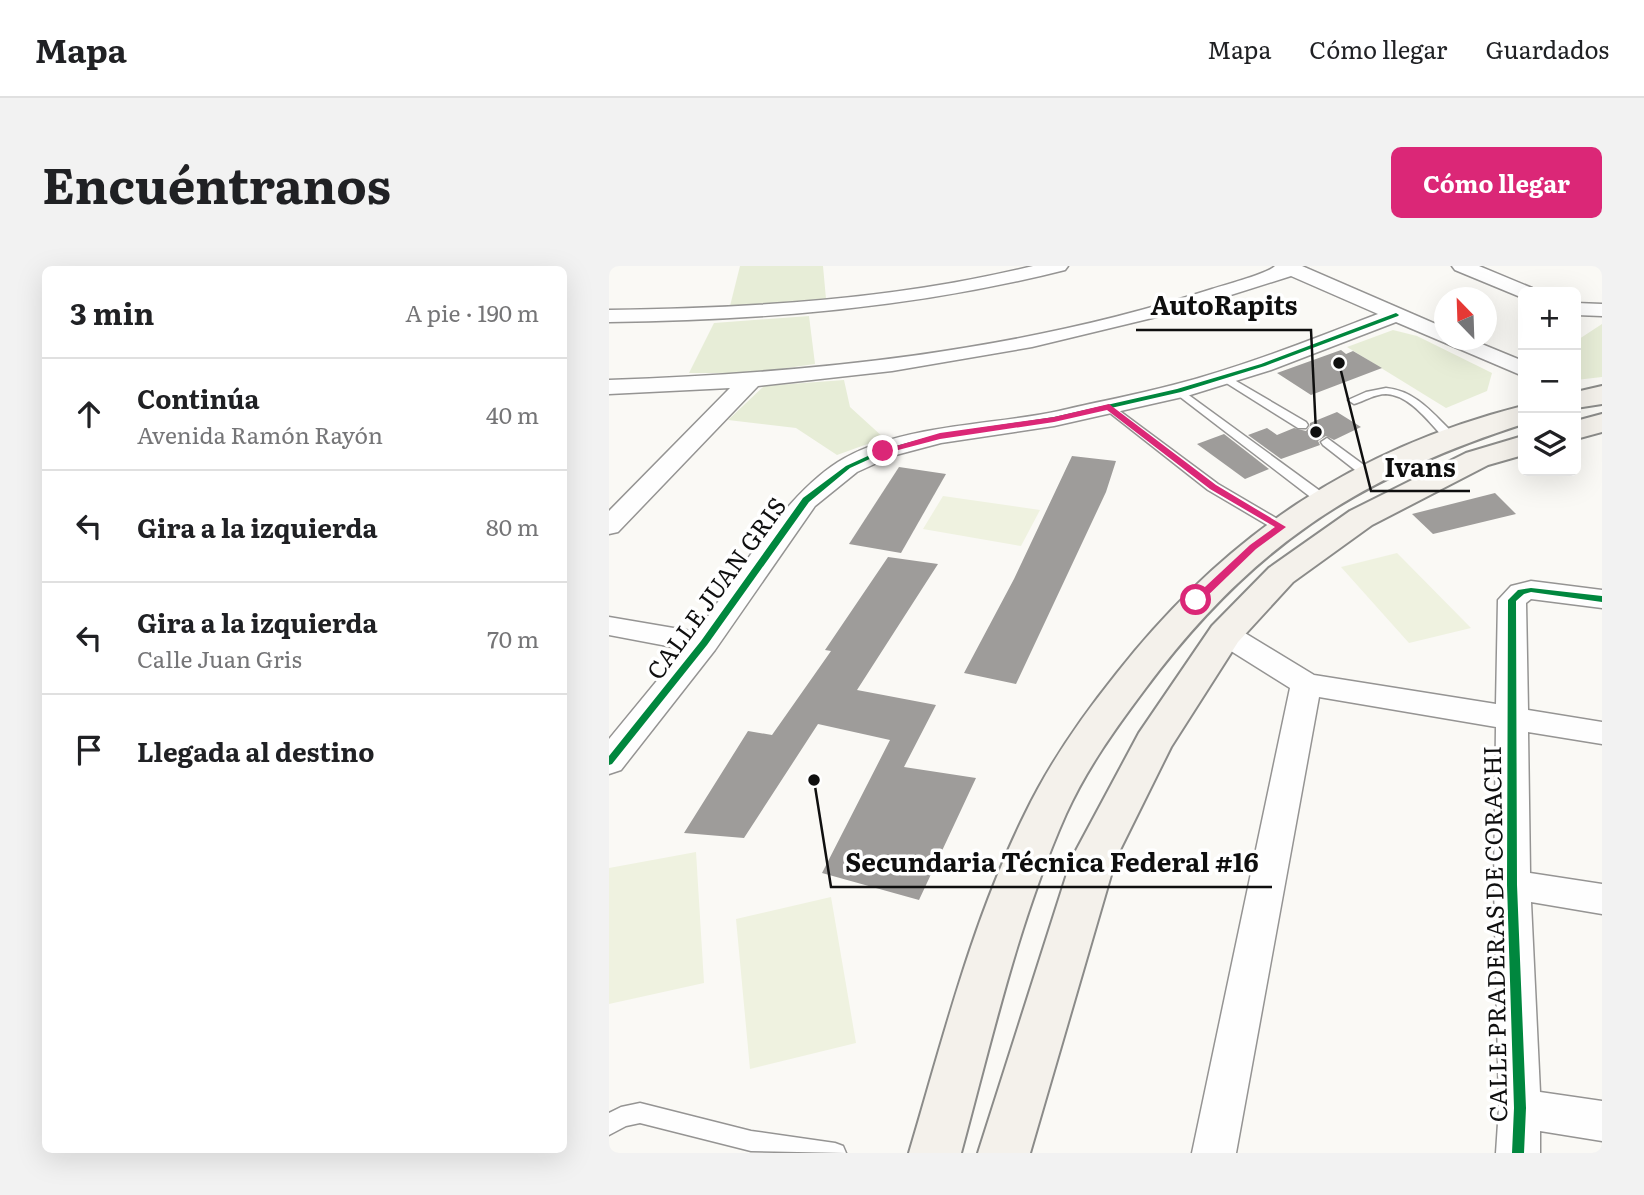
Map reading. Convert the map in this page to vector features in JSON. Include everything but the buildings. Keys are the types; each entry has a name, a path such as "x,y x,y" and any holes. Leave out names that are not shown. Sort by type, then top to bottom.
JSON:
{"main road":[{"path":"935,1153 1002,926 1031,849 1068,767 1168,632 1196,600 1253,547 1322,499 1368,474 1451,438 1518,417"},
{"path":"1581,429 1602,423"},
{"path":"1004,1153 1094,858 1153,743 1225,634 1281,575 1361,518 1477,459 1518,447"}],"street":[{"path":"609,316 772,311 882,299 964,288 1058,266"},
{"path":"1462,266 1518,289"},
{"path":"609,387 750,381 903,363 1031,340 1170,308 1288,268 1434,332"},
{"path":"1581,309 1602,310"},
{"name":"CALLE JUAN GRIS","path":"609,762 704,643 806,500 848,467 883,451 940,436 1054,419 1179,391 1396,315"},
{"path":"1478,350 1518,367"},
{"path":"609,526 750,381"},
{"name":"CALLE PRADERAS DE CORACHI","path":"1518,1153 1520,1108 1512,884 1511,600 1521,592 1539,590 1602,599"},
{"path":"609,626 704,643"},
{"path":"1225,634 1306,684 1602,733"},
{"path":"1214,1153 1306,684"},
{"path":"1512,884 1602,899"},
{"path":"1520,1108 1602,1121"}],"lane":[{"path":"1224,377 1302,425"},
{"path":"1179,391 1322,499"},
{"path":"1354,400 1378,392 1396,391 1451,438"},
{"path":"1109,407 1213,487 1281,527"},
{"path":"1327,442 1368,474"},
{"path":"609,1125 621,1117 640,1113 749,1147 835,1153"}],"green space":[{"path":"740,266 823,266 826,299 730,306"},
{"path":"809,316 815,364 752,373 689,373 714,323"},
{"path":"1602,324 1602,377 1581,379 1581,338"},
{"path":"1393,330 1417,336 1434,344 1434,350 1445,350 1492,373 1487,391 1446,408 1347,347"},
{"path":"844,380 850,407 884,438 837,455 796,428 728,420 764,386"},
{"path":"943,496 1040,510 1021,546 923,529"},
{"path":"1397,553 1471,628 1409,643 1341,567"},
{"path":"696,852 704,983 609,1004 609,868"},
{"path":"831,897 856,1043 750,1069 736,919"}],"cycle path":[{"path":"609,762 704,643 806,500 848,467 883,451 940,436 1054,419 1179,391 1263,365 1396,315"},
{"path":"1518,1153 1520,1108 1512,885 1512,600 1521,592 1531,590 1602,599"}],"place":[{"name":"Ivans","path":"1339,363"},
{"name":"AutoRapits","path":"1316,432"},
{"name":"Secundaria Técnica Federal #16","path":"814,780"}],"route":[{"path":"883,451 940,436 1054,419 1109,407 1213,487 1281,527 1253,547 1196,600"}]}
